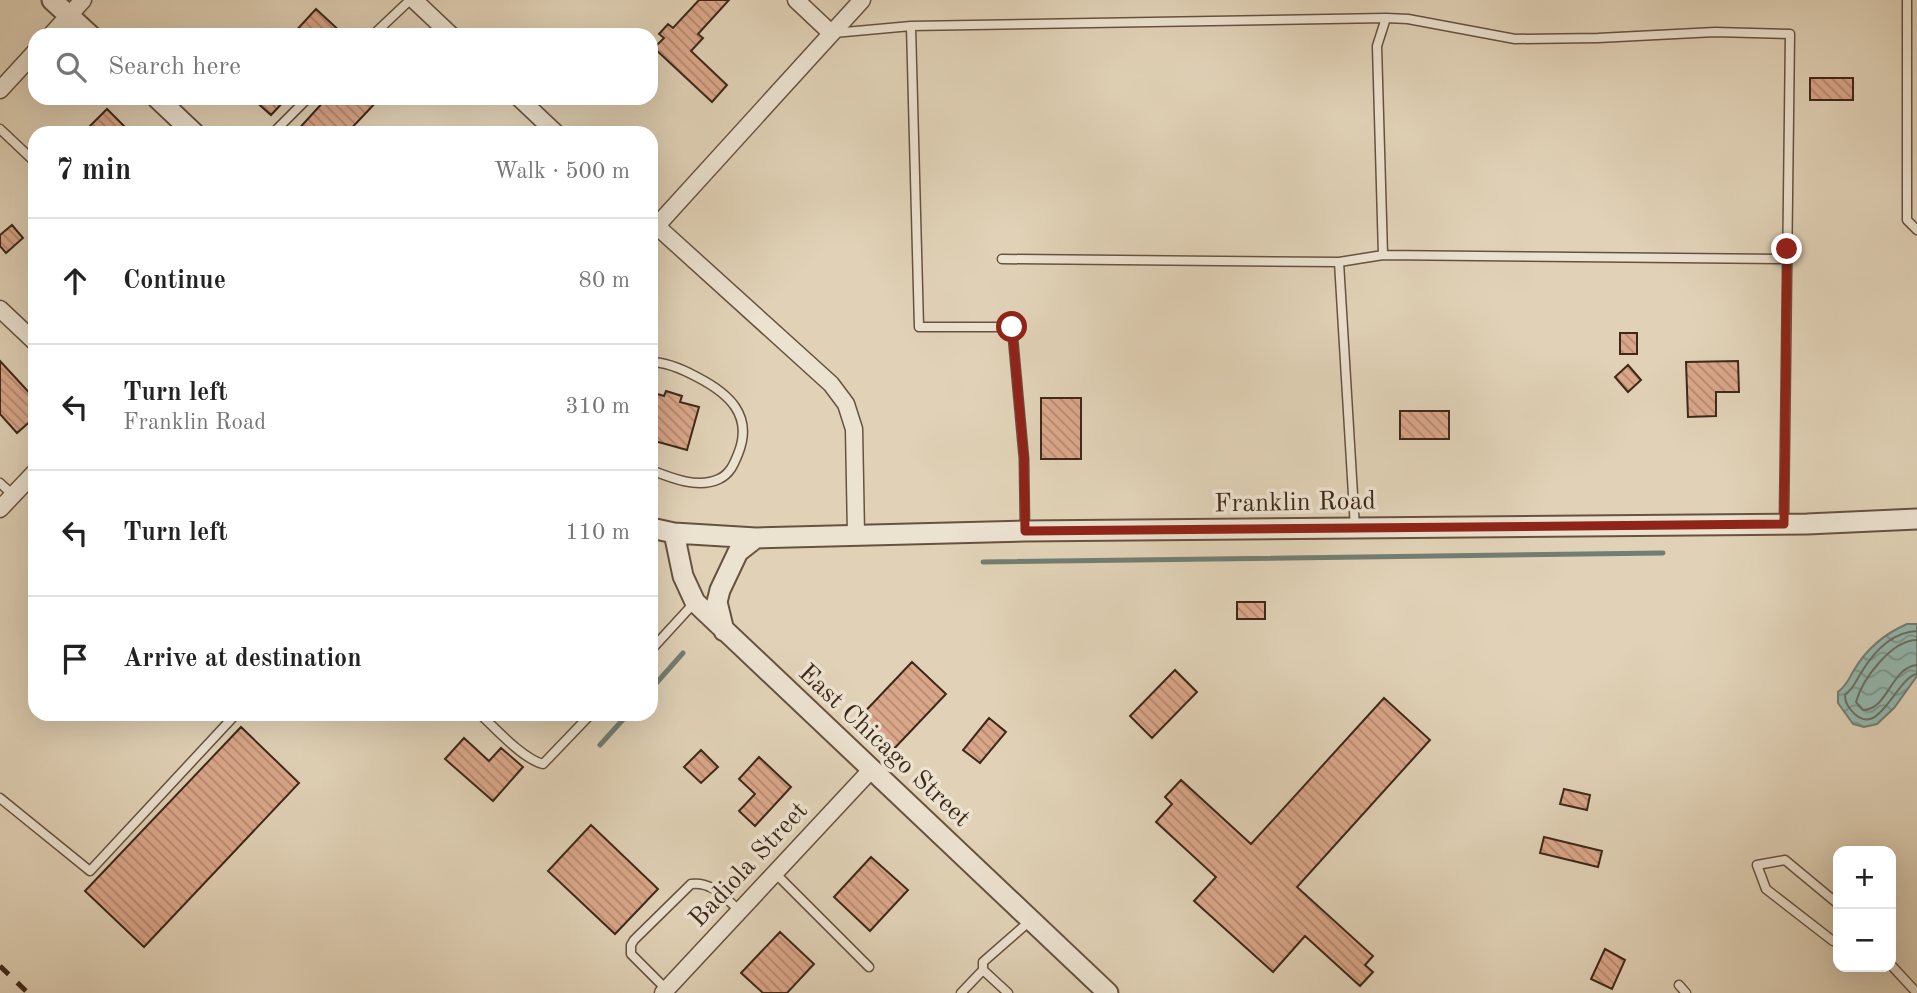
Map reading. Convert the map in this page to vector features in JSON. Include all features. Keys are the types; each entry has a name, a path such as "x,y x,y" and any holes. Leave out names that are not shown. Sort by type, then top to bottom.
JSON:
{"street":[{"path":"52,0 83,28"},
{"path":"57,28 83,0"},
{"path":"412,0 444,28"},
{"path":"796,0 831,33"},
{"path":"658,222 862,0"},
{"path":"0,90 28,60"},
{"path":"164,105 187,126"},
{"path":"526,105 549,126"},
{"path":"658,231 831,384 846,404 854,429 856,534"},
{"path":"0,309 28,335"},
{"path":"0,509 28,479"},
{"name":"Franklin Road","path":"674,533 756,538 1025,531 1784,524 1917,519"},
{"path":"658,530 674,533"},
{"name":"East Chicago Street","path":"674,533 683,576 695,602 1108,993"},
{"path":"724,632 718,602 720,590 738,552 756,538"},
{"name":"Badiola Street","path":"665,991 871,770"}],"lane":[{"path":"381,28 412,0"},
{"path":"1907,0 1907,220 1917,230"},
{"path":"831,33 911,26 1386,18 1408,19 1515,38 1598,38 1715,32 1790,34 1784,524"},
{"path":"1383,255 1377,46 1386,18"},
{"path":"911,26 919,327 1012,327 1024,458 1025,531"},
{"path":"280,126 301,105"},
{"path":"0,129 28,155"},
{"path":"1002,259 1339,262 1383,255 1787,259"},
{"path":"1339,262 1355,528"},
{"path":"658,362 720,389 732,401 740,416 743,430 742,446 732,468 720,479 707,482 679,481 658,473"},
{"path":"0,483 13,495"},
{"path":"658,642 695,602"},
{"path":"0,798 90,871 229,721"},
{"path":"487,721 511,743 542,764 584,721"},
{"path":"1833,900 1785,860 1757,865 1766,889 1833,941"},
{"path":"775,873 869,967"},
{"path":"665,991 631,954 634,940 691,884 709,885 740,911"},
{"path":"961,993 983,970 983,962 1031,920"},
{"path":"983,970 1008,993"},
{"path":"1896,970 1917,993"},
{"path":"1679,985 1686,993"}],"water":[{"path":"1907,624 1917,624 1917,676 1894,708 1877,724 1864,727 1853,724 1838,703 1838,692 1870,648"}],"building":[{"path":"699,0 729,0 698,34 703,38 691,51 727,85 712,102 658,52 658,44 664,38 659,34 668,24 673,28"},
{"path":"316,9 336,28 298,28"},
{"path":"1810,78 1853,78 1853,100 1810,100"},
{"path":"260,105 280,105 271,115"},
{"path":"321,105 373,105 354,126 301,126"},
{"path":"107,109 124,126 90,126"},
{"path":"12,225 23,238 6,253 0,246 0,235"},
{"path":"1620,333 1637,333 1637,354 1620,354"},
{"path":"0,361 28,391 28,423 17,433 0,414"},
{"path":"1738,361 1739,392 1716,392 1716,416 1688,417 1686,362"},
{"path":"1628,365 1641,380 1628,392 1615,377"},
{"path":"666,391 682,396 680,402 699,407 687,450 658,442 658,394 664,396"},
{"path":"1041,398 1081,398 1081,459 1041,459"},
{"path":"1400,411 1449,411 1449,439 1400,439"},
{"path":"1237,602 1265,602 1265,619 1237,619"},
{"path":"912,662 946,694 889,754 855,722"},
{"path":"1175,670 1197,692 1152,738 1130,716"},
{"path":"1384,698 1430,740 1297,887 1373,956 1365,965 1373,972 1360,986 1305,936 1273,972 1194,901 1216,877 1156,822 1172,804 1165,797 1181,780 1251,844"},
{"path":"989,718 1006,732 980,763 963,750"},
{"path":"241,727 299,783 144,947 85,891"},
{"path":"464,738 489,761 501,748 523,767 493,801 445,759"},
{"path":"701,750 718,767 701,783 684,767"},
{"path":"759,757 791,787 755,826 739,811 755,794 739,779"},
{"path":"1564,789 1590,795 1587,810 1560,804"},
{"path":"591,825 658,889 615,934 548,871"},
{"path":"1544,837 1602,851 1598,867 1540,853"},
{"path":"871,857 908,890 870,931 834,897"},
{"path":"780,932 814,964 787,993 763,993 741,973"},
{"path":"1605,949 1625,960 1612,989 1591,979"}],"waterway":[{"path":"983,562 1663,553"},
{"path":"658,681 683,653"},
{"path":"600,745 622,721"}],"railway":[{"path":"0,966 28,993"}],"route":[{"path":"1012,327 1024,458 1025,531 1784,524 1787,249"}]}
